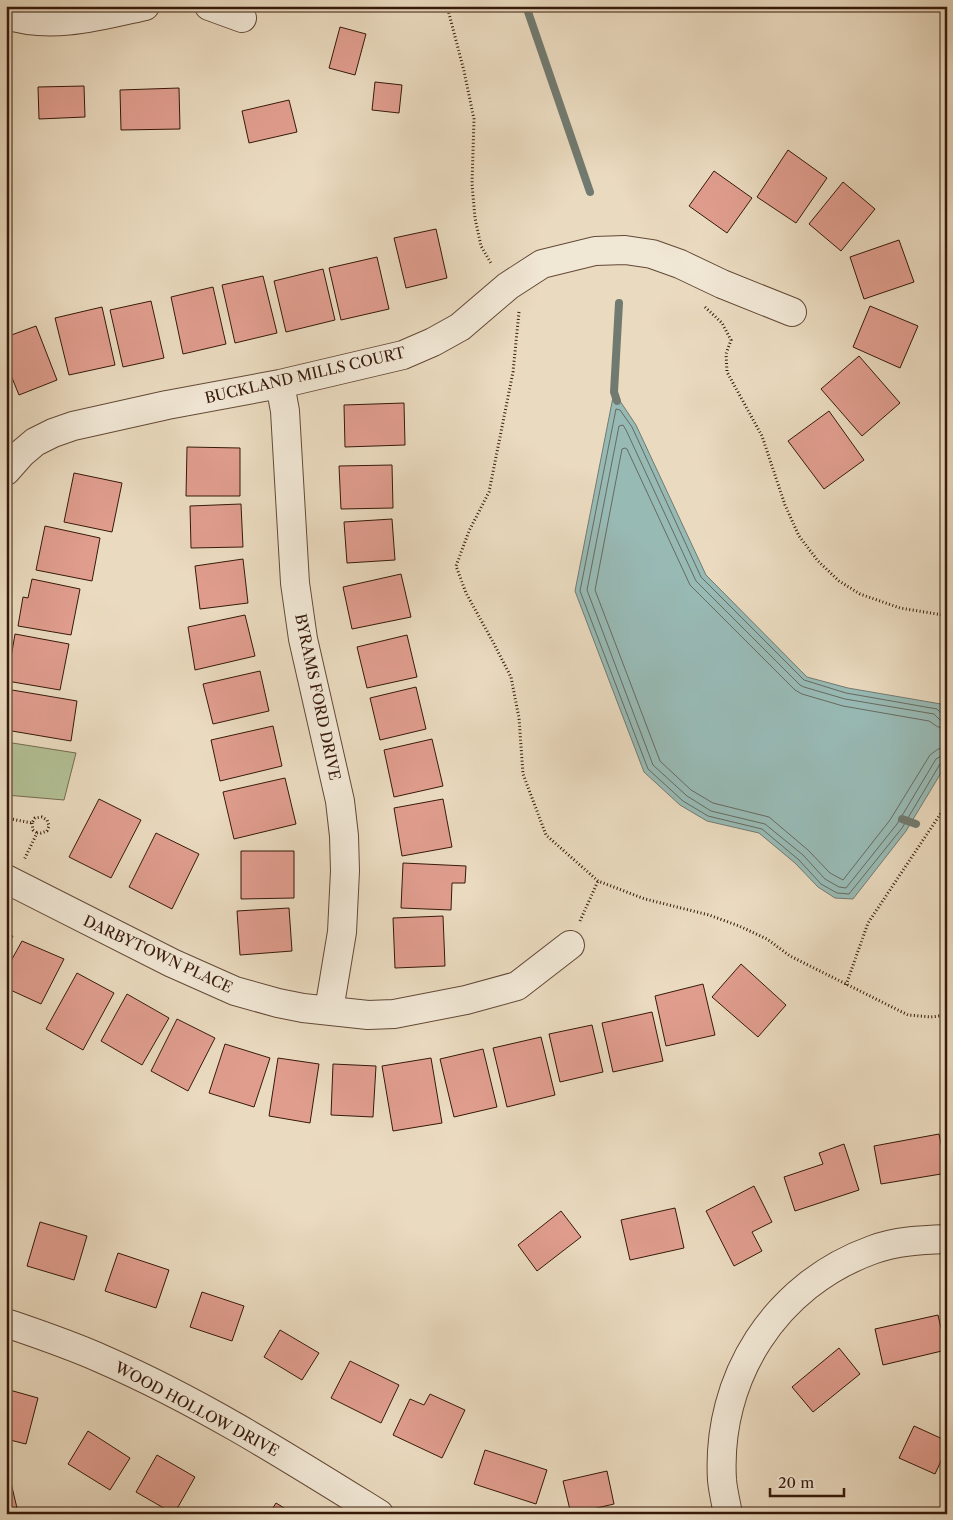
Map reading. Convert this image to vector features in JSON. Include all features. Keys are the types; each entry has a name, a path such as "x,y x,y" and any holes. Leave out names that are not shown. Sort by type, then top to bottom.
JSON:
{"street":[{"path":"6,15 42,21 74,20 145,6"},
{"path":"209,6 242,18"},
{"name":"BUCKLAND MILLS COURT","path":"6,471 35,442 73,426 167,405 280,384 403,355 433,342 460,327 508,286 542,264 595,251 625,250 652,254 792,312"},
{"name":"BYRAMS FORD DRIVE","path":"280,384 285,411 294,573 302,630 340,801 344,836 345,871 342,932 329,1010"},
{"name":"DARBYTOWN PLACE","path":"15,871 172,963 236,991 278,1003 329,1010 368,1015 394,1014 466,1000 517,986 570,945"},
{"path":"728,1514 722,1481 723,1441 729,1410 736,1383 747,1360 776,1315 806,1288 840,1263 873,1250 902,1242 947,1239"},
{"name":"WOOD HOLLOW DRIVE","path":"6,1323 56,1340 102,1359 173,1393 306,1469 379,1514"}],"path":[{"path":"447,6 464,70 474,119 472,184 475,218 481,246 495,268"},
{"path":"701,302 722,323 731,340 726,354 727,372 762,436 785,505 799,536 818,561 839,581 860,594 900,608 947,617"},
{"path":"520,304 513,372 489,492 469,531 456,566 466,593 510,676 519,718 524,774 546,836 598,880 644,899 709,915 739,926 767,939 790,956 908,1015 931,1017 947,1015"},
{"path":"846,985 868,923 947,804"},
{"path":"42,817 47,820 49,826 47,831 41,834 33,830 32,823 36,818 42,817"},
{"path":"6,818 32,823"},
{"path":"15,871 37,833"},
{"path":"591,897 598,880"}],"green space":[{"path":"6,742 76,753 64,800 6,795"}],"water":[{"path":"614,392 636,425 706,575 807,677 848,688 941,704 947,713 947,763 906,831 853,899 835,898 818,887 795,863 759,833 707,821 680,805 644,772 575,591"}],"building":[{"path":"340,27 366,34 355,75 329,68"},
{"path":"375,82 402,85 399,113 372,110"},
{"path":"84,86 85,117 39,119 38,87"},
{"path":"179,88 180,129 121,130 120,90"},
{"path":"289,100 297,132 249,143 242,111"},
{"path":"788,150 827,178 796,223 757,197"},
{"path":"714,171 752,198 727,233 689,206"},
{"path":"843,182 875,209 841,251 809,224"},
{"path":"436,229 447,278 406,288 394,238"},
{"path":"899,240 914,282 864,299 850,257"},
{"path":"377,257 389,309 341,320 329,268"},
{"path":"323,269 335,320 286,332 274,281"},
{"path":"263,276 277,333 235,343 222,285"},
{"path":"213,287 226,344 183,354 171,297"},
{"path":"151,301 164,358 123,367 110,310"},
{"path":"870,306 918,326 900,368 853,347"},
{"path":"102,307 115,365 69,375 55,318"},
{"path":"36,326 57,380 19,395 6,363 6,337"},
{"path":"859,356 900,403 862,436 821,389"},
{"path":"404,403 405,445 345,447 344,405"},
{"path":"829,411 864,460 824,489 788,441"},
{"path":"187,447 240,448 240,496 186,496"},
{"path":"392,465 393,508 341,509 339,466"},
{"path":"74,473 122,483 112,532 64,522"},
{"path":"241,504 243,547 191,548 190,506"},
{"path":"392,519 395,560 347,563 344,522"},
{"path":"45,526 100,538 92,581 36,570"},
{"path":"243,559 248,603 200,609 195,566"},
{"path":"401,574 411,617 352,629 343,587"},
{"path":"32,579 80,589 71,635 18,626 23,597 28,598"},
{"path":"245,615 255,656 195,670 188,627"},
{"path":"15,634 69,644 60,690 7,681"},
{"path":"407,635 417,677 367,688 357,647"},
{"path":"260,671 269,711 213,724 203,684"},
{"path":"416,687 426,729 380,740 370,698"},
{"path":"12,690 77,701 71,741 6,730"},
{"path":"273,726 282,766 220,781 211,740"},
{"path":"432,739 443,786 394,797 384,750"},
{"path":"285,778 296,824 234,839 223,792"},
{"path":"99,799 141,820 111,878 69,857"},
{"path":"443,799 452,847 402,856 394,808"},
{"path":"156,833 199,854 172,909 129,887"},
{"path":"241,851 294,851 294,898 241,899"},
{"path":"403,863 466,866 465,883 452,883 451,910 401,908"},
{"path":"289,908 292,951 240,955 237,911"},
{"path":"443,916 445,966 395,968 393,918"},
{"path":"6,934 13,936 6,948"},
{"path":"22,941 64,959 41,1004 6,988 6,970"},
{"path":"741,964 786,1005 758,1037 712,997"},
{"path":"77,973 114,993 83,1050 46,1029"},
{"path":"703,984 715,1035 666,1046 655,996"},
{"path":"127,994 169,1018 142,1065 101,1041"},
{"path":"652,1012 663,1061 613,1072 602,1023"},
{"path":"177,1019 215,1038 188,1091 151,1071"},
{"path":"592,1025 603,1072 560,1082 549,1034"},
{"path":"541,1037 555,1095 507,1107 493,1048"},
{"path":"225,1044 270,1058 254,1107 209,1093"},
{"path":"483,1049 497,1107 454,1117 440,1059"},
{"path":"278,1058 319,1064 310,1123 269,1116"},
{"path":"431,1058 442,1123 393,1131 382,1066"},
{"path":"333,1064 376,1066 373,1117 331,1115"},
{"path":"939,1134 947,1173 881,1184 874,1146"},
{"path":"844,1144 859,1190 795,1211 784,1177 823,1164 819,1153"},
{"path":"754,1186 772,1222 752,1232 762,1251 734,1266 706,1211"},
{"path":"675,1208 684,1248 630,1260 621,1220"},
{"path":"561,1211 581,1237 537,1271 518,1245"},
{"path":"40,1222 87,1236 74,1280 27,1266"},
{"path":"118,1253 169,1270 156,1308 105,1291"},
{"path":"202,1292 244,1306 232,1341 190,1327"},
{"path":"938,1315 946,1350 883,1365 875,1329"},
{"path":"280,1330 319,1353 302,1380 264,1357"},
{"path":"839,1348 860,1374 813,1412 792,1387"},
{"path":"350,1361 399,1385 381,1423 331,1398"},
{"path":"6,1389 38,1398 26,1444 6,1439"},
{"path":"430,1394 465,1410 442,1458 393,1435 410,1399 424,1405"},
{"path":"914,1426 947,1441 947,1448 935,1474 899,1458"},
{"path":"88,1431 130,1458 110,1490 68,1464"},
{"path":"485,1450 547,1470 536,1504 474,1484"},
{"path":"157,1455 195,1477 174,1514 136,1492"},
{"path":"6,1462 17,1508 6,1511"},
{"path":"607,1471 614,1504 571,1514 563,1481"},
{"path":"276,1503 294,1514 269,1514"}],"waterway":[{"path":"526,6 590,192"},
{"path":"617,401 614,392 619,303"},
{"path":"902,819 916,824"}]}
